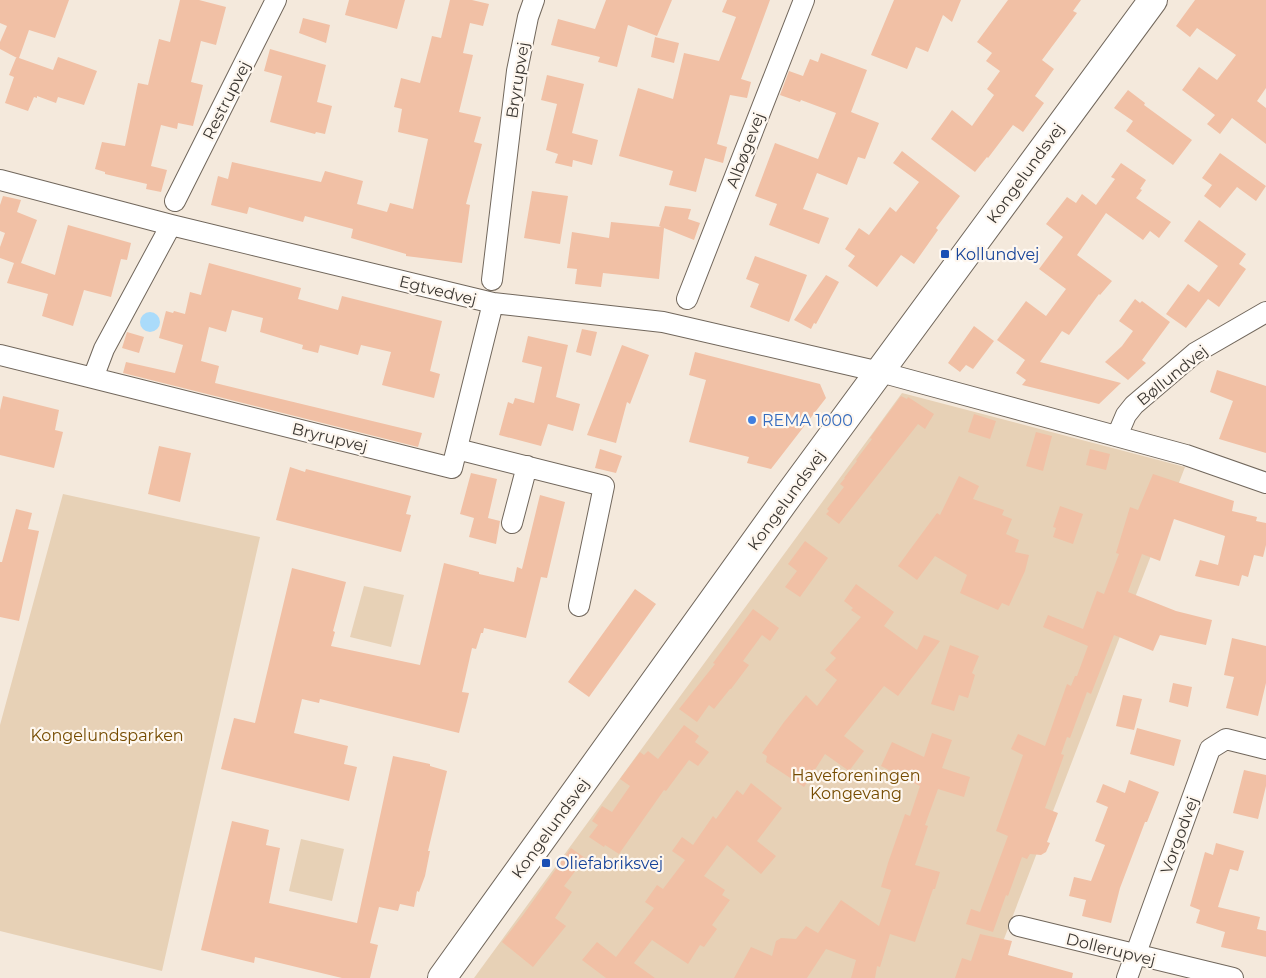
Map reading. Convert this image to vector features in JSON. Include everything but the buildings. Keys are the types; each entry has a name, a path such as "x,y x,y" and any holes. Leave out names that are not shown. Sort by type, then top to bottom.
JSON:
{"street":[{"name":"Restrupvej","path":"175,200 276,0"},
{"name":"Bryrupvej","path":"492,280 517,71 528,17 534,0"},
{"name":"Albøgevej","path":"687,299 804,0"},
{"name":"Kongelundsvej","path":"442,978 788,496 1153,0"},
{"name":"Egtvedvej","path":"0,180 171,225 493,303 663,322 880,372"},
{"path":"0,355 93,378 104,348 171,225"},
{"name":"Bryrupvej","path":"93,378 452,468 493,303"},
{"name":"Bøllundvej","path":"1117,436 1126,415 1134,405 1195,353 1266,312"},
{"path":"880,372 1186,455 1266,483"},
{"path":"457,449 604,486 580,606"},
{"path":"512,523 527,466"},
{"name":"Vorgodvej","path":"1127,978 1210,749 1226,739 1266,749"},
{"name":"Dollerupvej","path":"1018,926 1233,978"}],"green space":[{"name":"Haveforeningen Kongevang","path":"902,393 1185,467 989,978 474,978"},
{"name":"Kongelundsparken","path":"63,494 260,537 162,971 0,931 0,725"},
{"path":"364,586 404,595 391,647 350,637"},
{"path":"301,839 344,849 332,901 289,891"}],"water":[{"path":"146,312 154,312 160,318 160,326 154,332 146,332 140,326 140,318"}],"place":[{"name":"Kollundvej","path":"945,254"},
{"name":"REMA 1000","path":"752,420"},
{"name":"Oliefabriksvej","path":"546,863"}]}
